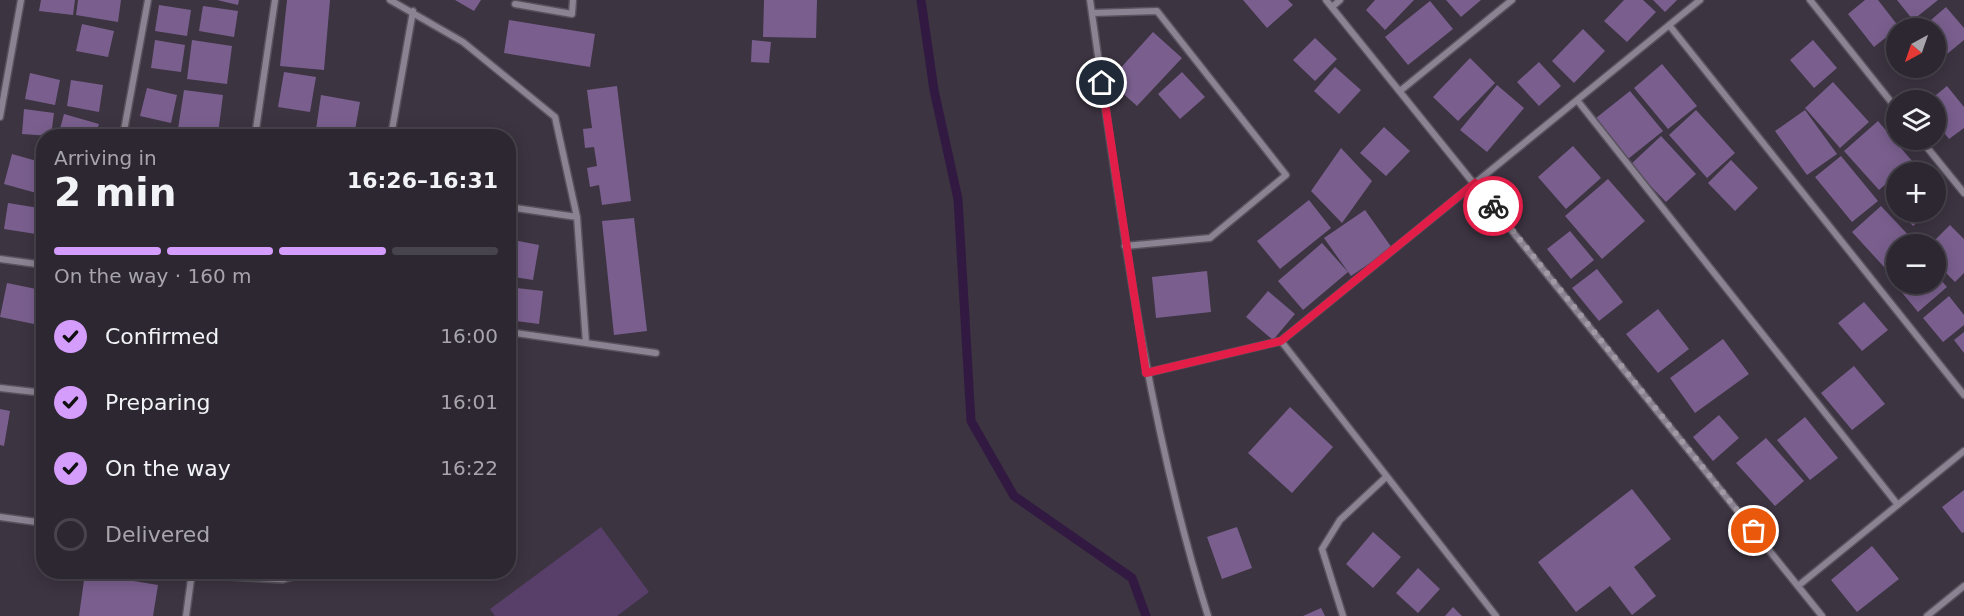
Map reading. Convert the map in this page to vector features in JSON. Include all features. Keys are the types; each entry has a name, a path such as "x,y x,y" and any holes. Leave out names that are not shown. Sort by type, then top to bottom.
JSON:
{"street":[{"path":"0,117 21,0"},
{"path":"124,129 148,0"},
{"path":"256,129 275,0"},
{"path":"390,0 463,42 555,117 577,217 586,343"},
{"path":"515,4 572,14 573,0"},
{"path":"1090,0 1125,246 1146,373 1183,537 1208,616"},
{"path":"1326,0 1822,616"},
{"path":"1332,7 1340,0"},
{"path":"1400,91 1512,0"},
{"path":"1146,373 1281,341 1700,0"},
{"path":"1810,0 1886,95"},
{"path":"392,129 412,11"},
{"path":"1092,14 1157,11 1287,175 1209,238 1125,246"},
{"path":"1669,25 1964,394"},
{"path":"1577,100 1898,505"},
{"path":"1929,150 1964,193"},
{"path":"516,208 577,217"},
{"path":"0,259 36,264"},
{"path":"516,333 656,353"},
{"path":"1281,341 1385,478 1496,616"},
{"path":"0,388 36,392"},
{"path":"1798,586 1964,451"},
{"path":"1343,616 1322,549 1340,520 1385,478"},
{"path":"0,517 36,523"},
{"path":"186,616 190,579"},
{"path":"1927,616 1964,586"}],"lane":[{"path":"263,579 286,579"}],"shaded area":[{"path":"601,527 649,592 617,616 495,616 490,609"}],"building":[{"path":"41,0 75,0 73,15 39,11"},
{"path":"78,0 121,0 118,22 76,15"},
{"path":"217,0 239,0 238,5"},
{"path":"287,0 330,0 324,70 280,66"},
{"path":"455,0 481,0 474,11"},
{"path":"764,0 817,0 816,38 763,37"},
{"path":"1243,0 1288,0 1293,5 1267,28"},
{"path":"1375,0 1414,0 1385,30 1366,10"},
{"path":"1446,0 1481,0 1461,17"},
{"path":"1624,0 1643,0 1656,12 1627,42 1604,21"},
{"path":"1653,0 1677,0 1665,12"},
{"path":"1865,0 1878,0 1892,18 1886,18 1886,37 1874,47 1848,14"},
{"path":"1897,0 1938,0 1916,18 1911,18"},
{"path":"1430,1 1453,29 1408,65 1385,37"},
{"path":"159,5 191,10 187,36 155,31"},
{"path":"203,6 238,11 234,37 199,31"},
{"path":"1946,7 1964,28 1964,40 1947,54 1946,18 1933,18"},
{"path":"509,20 595,34 590,67 504,53"},
{"path":"82,24 114,31 108,57 76,51"},
{"path":"1583,29 1605,51 1574,83 1552,61"},
{"path":"1153,32 1182,58 1137,106 1109,81"},
{"path":"1315,38 1337,59 1315,81 1293,60"},
{"path":"155,40 185,45 181,72 151,68"},
{"path":"192,40 232,46 227,84 187,79"},
{"path":"752,40 771,42 769,63 751,62"},
{"path":"1813,40 1837,68 1814,88 1790,60"},
{"path":"1470,58 1495,83 1458,121 1433,97"},
{"path":"1539,62 1561,86 1539,106 1517,82"},
{"path":"1662,64 1697,106 1668,129 1634,88"},
{"path":"1335,67 1361,90 1339,114 1314,91"},
{"path":"284,72 316,77 310,112 278,107"},
{"path":"1182,72 1205,97 1180,119 1158,94"},
{"path":"30,73 60,80 55,105 25,99"},
{"path":"71,80 103,85 99,112 67,106"},
{"path":"1833,82 1869,122 1840,148 1805,108"},
{"path":"1497,85 1524,108 1487,152 1460,130"},
{"path":"617,86 631,201 602,205 599,185 590,187 587,168 597,166 594,147 585,148 583,129 592,128 587,90"},
{"path":"1947,86 1964,107 1964,128 1949,139 1946,135 1946,90 1942,90"},
{"path":"147,88 177,95 171,123 140,116"},
{"path":"184,90 223,95 219,129 178,129"},
{"path":"1630,91 1663,131 1628,159 1596,118"},
{"path":"321,95 360,102 355,129 316,129"},
{"path":"24,109 54,113 52,129 36,129 36,135 22,134"},
{"path":"1696,110 1735,153 1707,178 1669,135"},
{"path":"1805,110 1837,154 1807,175 1775,131"},
{"path":"64,114 99,124 97,129 60,129"},
{"path":"1878,121 1886,130 1886,150 1903,150 1912,161 1886,162 1886,184 1879,190 1844,151"},
{"path":"1384,127 1410,151 1386,176 1360,153"},
{"path":"1661,136 1696,174 1666,202 1630,165"},
{"path":"1573,146 1601,178 1566,209 1538,177"},
{"path":"1341,148 1372,181 1342,223 1311,191"},
{"path":"12,154 36,161 36,193 4,184"},
{"path":"1841,156 1878,201 1852,222 1815,177"},
{"path":"1731,160 1758,188 1735,211 1708,183"},
{"path":"1608,179 1645,221 1602,259 1565,216"},
{"path":"1309,200 1331,228 1280,269 1257,241"},
{"path":"8,203 36,208 36,234 4,229"},
{"path":"1881,206 1886,211 1886,222 1896,222 1907,234 1886,234 1885,268 1852,232"},
{"path":"1365,210 1392,248 1351,276 1324,238"},
{"path":"634,218 647,331 614,335 602,221"},
{"path":"1950,225 1964,239 1964,273 1955,282 1946,273 1946,234 1941,234"},
{"path":"1570,231 1594,260 1571,279 1547,249"},
{"path":"516,241 539,245 533,280 516,277"},
{"path":"1322,243 1348,272 1303,310 1278,281"},
{"path":"1597,269 1623,302 1599,321 1572,288"},
{"path":"1207,271 1211,312 1156,318 1152,277"},
{"path":"7,283 36,289 34,324 0,317"},
{"path":"516,288 543,291 539,324 516,321"},
{"path":"1268,291 1295,314 1273,340 1246,317"},
{"path":"1903,294 1939,294 1918,312"},
{"path":"1949,296 1964,315 1964,325 1943,342 1923,318"},
{"path":"1864,302 1888,330 1862,351 1838,323"},
{"path":"1658,309 1689,349 1658,373 1626,334"},
{"path":"1964,332 1964,353 1954,340"},
{"path":"1723,339 1749,374 1695,413 1670,378"},
{"path":"1854,366 1885,404 1852,430 1821,393"},
{"path":"1290,407 1333,447 1292,493 1248,453"},
{"path":"0,409 10,411 4,446 0,445"},
{"path":"1719,415 1739,438 1713,461 1693,437"},
{"path":"1805,417 1838,458 1810,480 1777,440"},
{"path":"1766,438 1804,481 1775,506 1736,463"},
{"path":"1632,489 1671,539 1634,567 1656,596 1632,615 1610,586 1576,612 1538,562"},
{"path":"1964,490 1964,532 1962,533 1942,507"},
{"path":"1237,527 1252,568 1222,579 1207,537"},
{"path":"1373,532 1401,557 1373,588 1346,564"},
{"path":"1872,546 1899,579 1857,612 1831,580"},
{"path":"1418,568 1440,589 1418,613 1396,593"},
{"path":"84,579 122,579 158,585 153,616 79,616"},
{"path":"1453,607 1462,616 1445,616"},
{"path":"1321,608 1325,616 1303,616"}],"waterway":[{"path":"921,0 934,90 958,199 971,421 1014,496 1132,578 1146,616"}],"way so far":[{"path":"1493,206 1754,531"}],"route":[{"path":"1102,83 1146,373 1281,341 1475,183 1493,206"}]}
